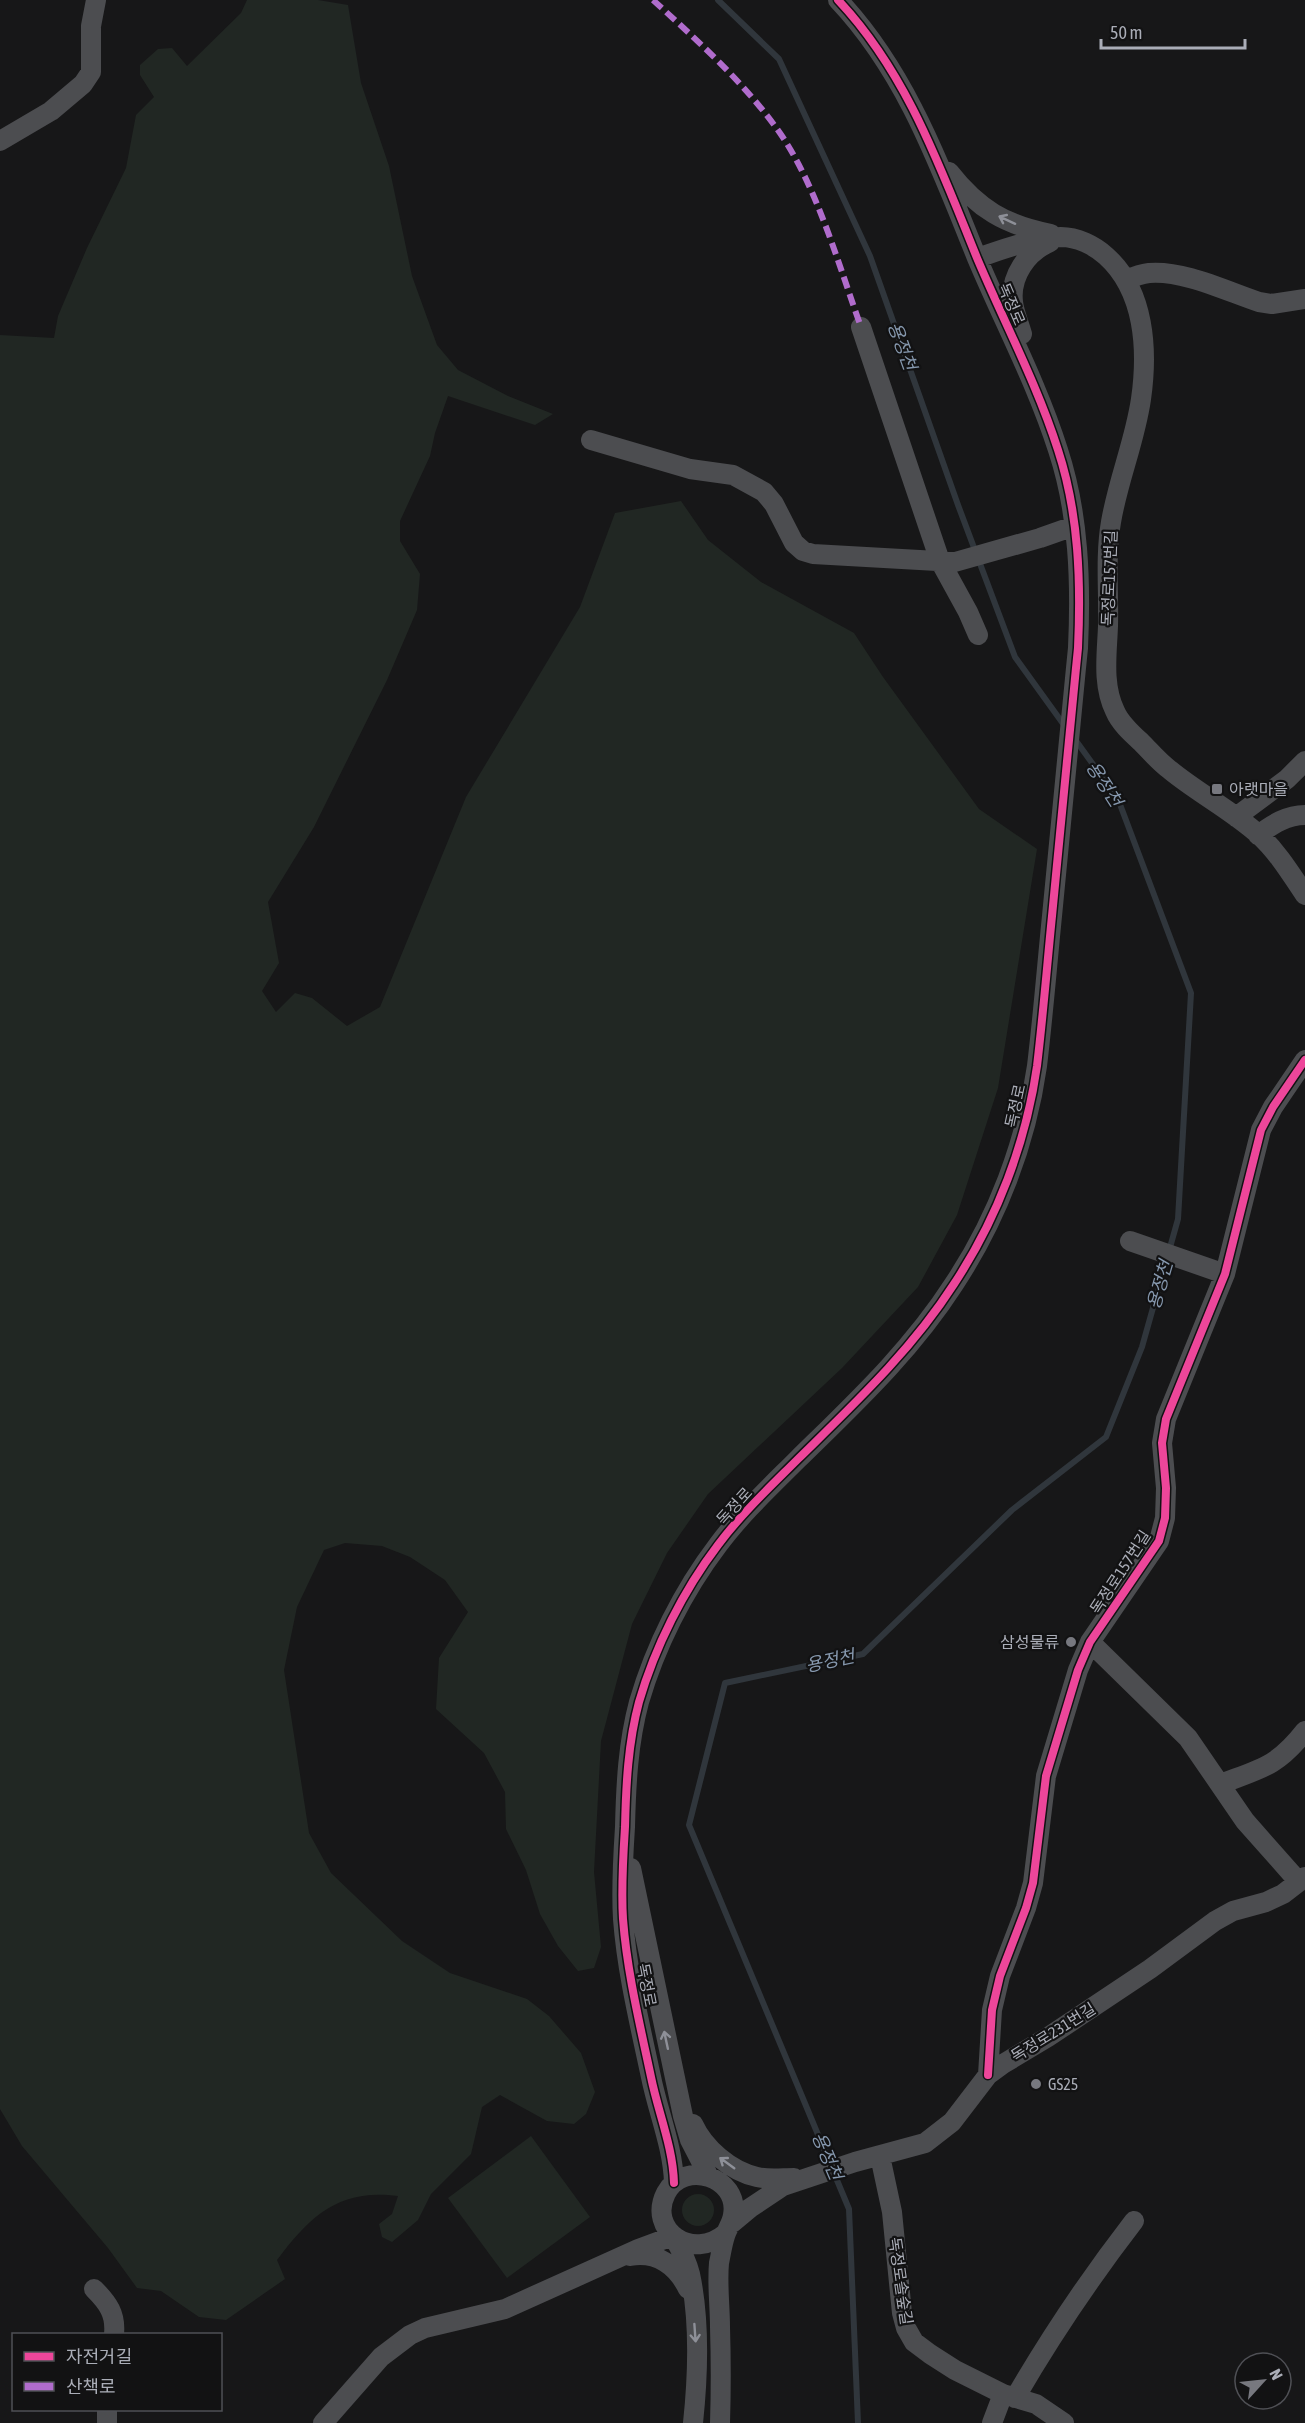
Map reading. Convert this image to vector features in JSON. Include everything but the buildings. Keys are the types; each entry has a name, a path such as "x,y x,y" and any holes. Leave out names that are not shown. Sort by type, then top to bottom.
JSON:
{"street":[{"path":"0,141 51,111 83,84 91,72 91,26 96,0"},
{"name":"독정로","path":"674,2183 674,2165 652,2079 629,1963 624,1923 622,1883 628,1763 639,1704 660,1644 698,1574 717,1545 756,1501 887,1372 911,1344 939,1307 977,1248 1011,1173 1029,1106 1036,1069 1078,648 1081,578 1074,526 1059,452 1045,414 977,258 937,156 889,67 869,36 838,0"},
{"path":"937,156 960,186 989,212 1030,230 1063,237"},
{"path":"1045,414 1013,304 1012,289 1027,259 1039,247 1063,237"},
{"name":"독정로157번길","path":"977,258 1019,244 1063,237 1080,240 1097,249 1112,262 1126,280 1135,301 1142,328 1144,374 1141,402 1117,494 1110,531 1106,670 1108,690 1115,711 1128,730 1168,769 1258,834 1278,857 1305,895"},
{"path":"1126,280 1145,273 1176,274 1259,302 1272,304 1305,298"},
{"path":"861,327 947,561 978,635"},
{"path":"591,440 690,469 733,475 764,492 774,504 794,543 803,551 947,561 1040,538 1074,526"},
{"path":"1236,817 1304,763"},
{"path":"1258,834 1277,822 1296,815 1305,815"},
{"name":"독정로157번길","path":"988,2075 992,2010 1000,1976 1033,1883 1046,1776 1078,1670 1090,1642 1159,1541 1165,1518 1166,1488 1162,1443 1166,1419 1225,1274 1261,1130 1273,1107 1305,1060"},
{"path":"1130,1241 1225,1274"},
{"path":"1090,1642 1188,1738 1245,1821 1302,1879"},
{"path":"1220,1784 1277,1761 1305,1731"},
{"name":"독정로","path":"625,1827 633,1882 675,2084 690,2140 714,2178"},
{"name":"독정로231번길","path":"803,2178 925,2143 939,2135 952,2122 988,2075 1150,1969 1215,1920 1233,1911 1266,1902 1283,1894 1302,1879"},
{"path":"675,2084 695,2128 708,2147 724,2161 740,2171 758,2177 803,2178"},
{"name":"독정로솔숲길","path":"880,2156 892,2212 906,2328 914,2342 955,2370 1009,2396 1036,2404 1064,2423"},
{"path":"616,2259 629,2250 648,2230 667,2192 674,2183 685,2177 696,2174 756,2188 803,2178"},
{"path":"714,2178 728,2189 733,2200 734,2212 718,2282 721,2354 720,2423"},
{"path":"673,2236 683,2243 694,2246 717,2241 767,2196 803,2178"},
{"path":"663,2204 666,2227 673,2236 690,2274 698,2367 693,2423"},
{"path":"992,2423 1084,2286 1134,2221"},
{"path":"323,2423 381,2357 410,2335 425,2328 505,2309 673,2236"},
{"path":"616,2259 638,2254 663,2260 676,2268 693,2298"},
{"path":"94,2289 106,2300 114,2315 114,2333"}],"shaded area":[{"path":"247,0 318,0 348,5 361,83 389,166 412,276 437,345 458,370 508,396 553,414 535,425 448,396 435,433 430,456 400,521 400,541 420,574 417,610 387,680 314,827 268,902 279,963 262,991 276,1012 295,993 312,998 347,1026 380,1007 466,797 580,607 615,513 681,501 708,540 761,582 854,633 883,677 979,809 1037,849 998,1088 957,1215 918,1287 842,1368 708,1494 667,1553 632,1624 601,1741 594,1872 601,1947 594,1968 578,1971 558,1946 540,1914 526,1870 506,1829 505,1792 484,1753 436,1709 439,1658 468,1612 445,1580 410,1557 382,1546 345,1543 324,1550 297,1607 284,1670 309,1833 331,1873 402,1941 450,1973 527,1999 549,2016 581,2053 595,2092 586,2114 574,2124 547,2121 500,2095 482,2107 471,2154 431,2194 418,2220 392,2242 382,2237 379,2224 392,2214 398,2196 359,2196 342,2201 314,2218 277,2260 285,2279 226,2320 199,2317 161,2291 137,2288 108,2248 22,2146 0,2109 0,335 54,338 58,316 87,248 126,168 136,115 154,97 140,75 140,65 158,49 172,48 187,66 241,13"},
{"path":"531,2136 590,2217 507,2278 448,2198"},
{"path":"698,2194 709,2199 714,2210 709,2221 698,2226 687,2221 682,2210 687,2199"}],"waterway":[{"name":"용정천","path":"718,0 779,59 870,256 958,505 1015,657 1064,725"},
{"name":"용정천","path":"858,2423 849,2209 689,1825 725,1683 863,1654 1012,1510 1106,1437 1142,1347 1178,1219 1191,993 1118,799 1074,738"}],"marked path":[{"path":"653,0 738,82 782,136 795,157 817,204 861,327"}],"cycle path":[{"path":"674,2183 668,2143 634,1998 623,1919 622,1873 627,1780 632,1733 639,1702 653,1661 671,1620 705,1563 766,1490 861,1397 919,1332 969,1259 984,1233 1008,1180 1025,1123 1037,1066 1078,648 1079,573 1074,523 1065,474 1050,425 920,122 884,58 838,0"},
{"path":"988,2075 992,2010 1000,1976 1033,1883 1046,1776 1078,1670 1090,1642 1159,1541 1165,1518 1166,1488 1162,1443 1166,1419 1225,1274 1261,1130 1273,1107 1305,1060"}],"place":[{"name":"아랫마을","path":"1217,789"},
{"name":"삼성물류","path":"1071,1642"},
{"name":"GS25","path":"1036,2084"}]}
